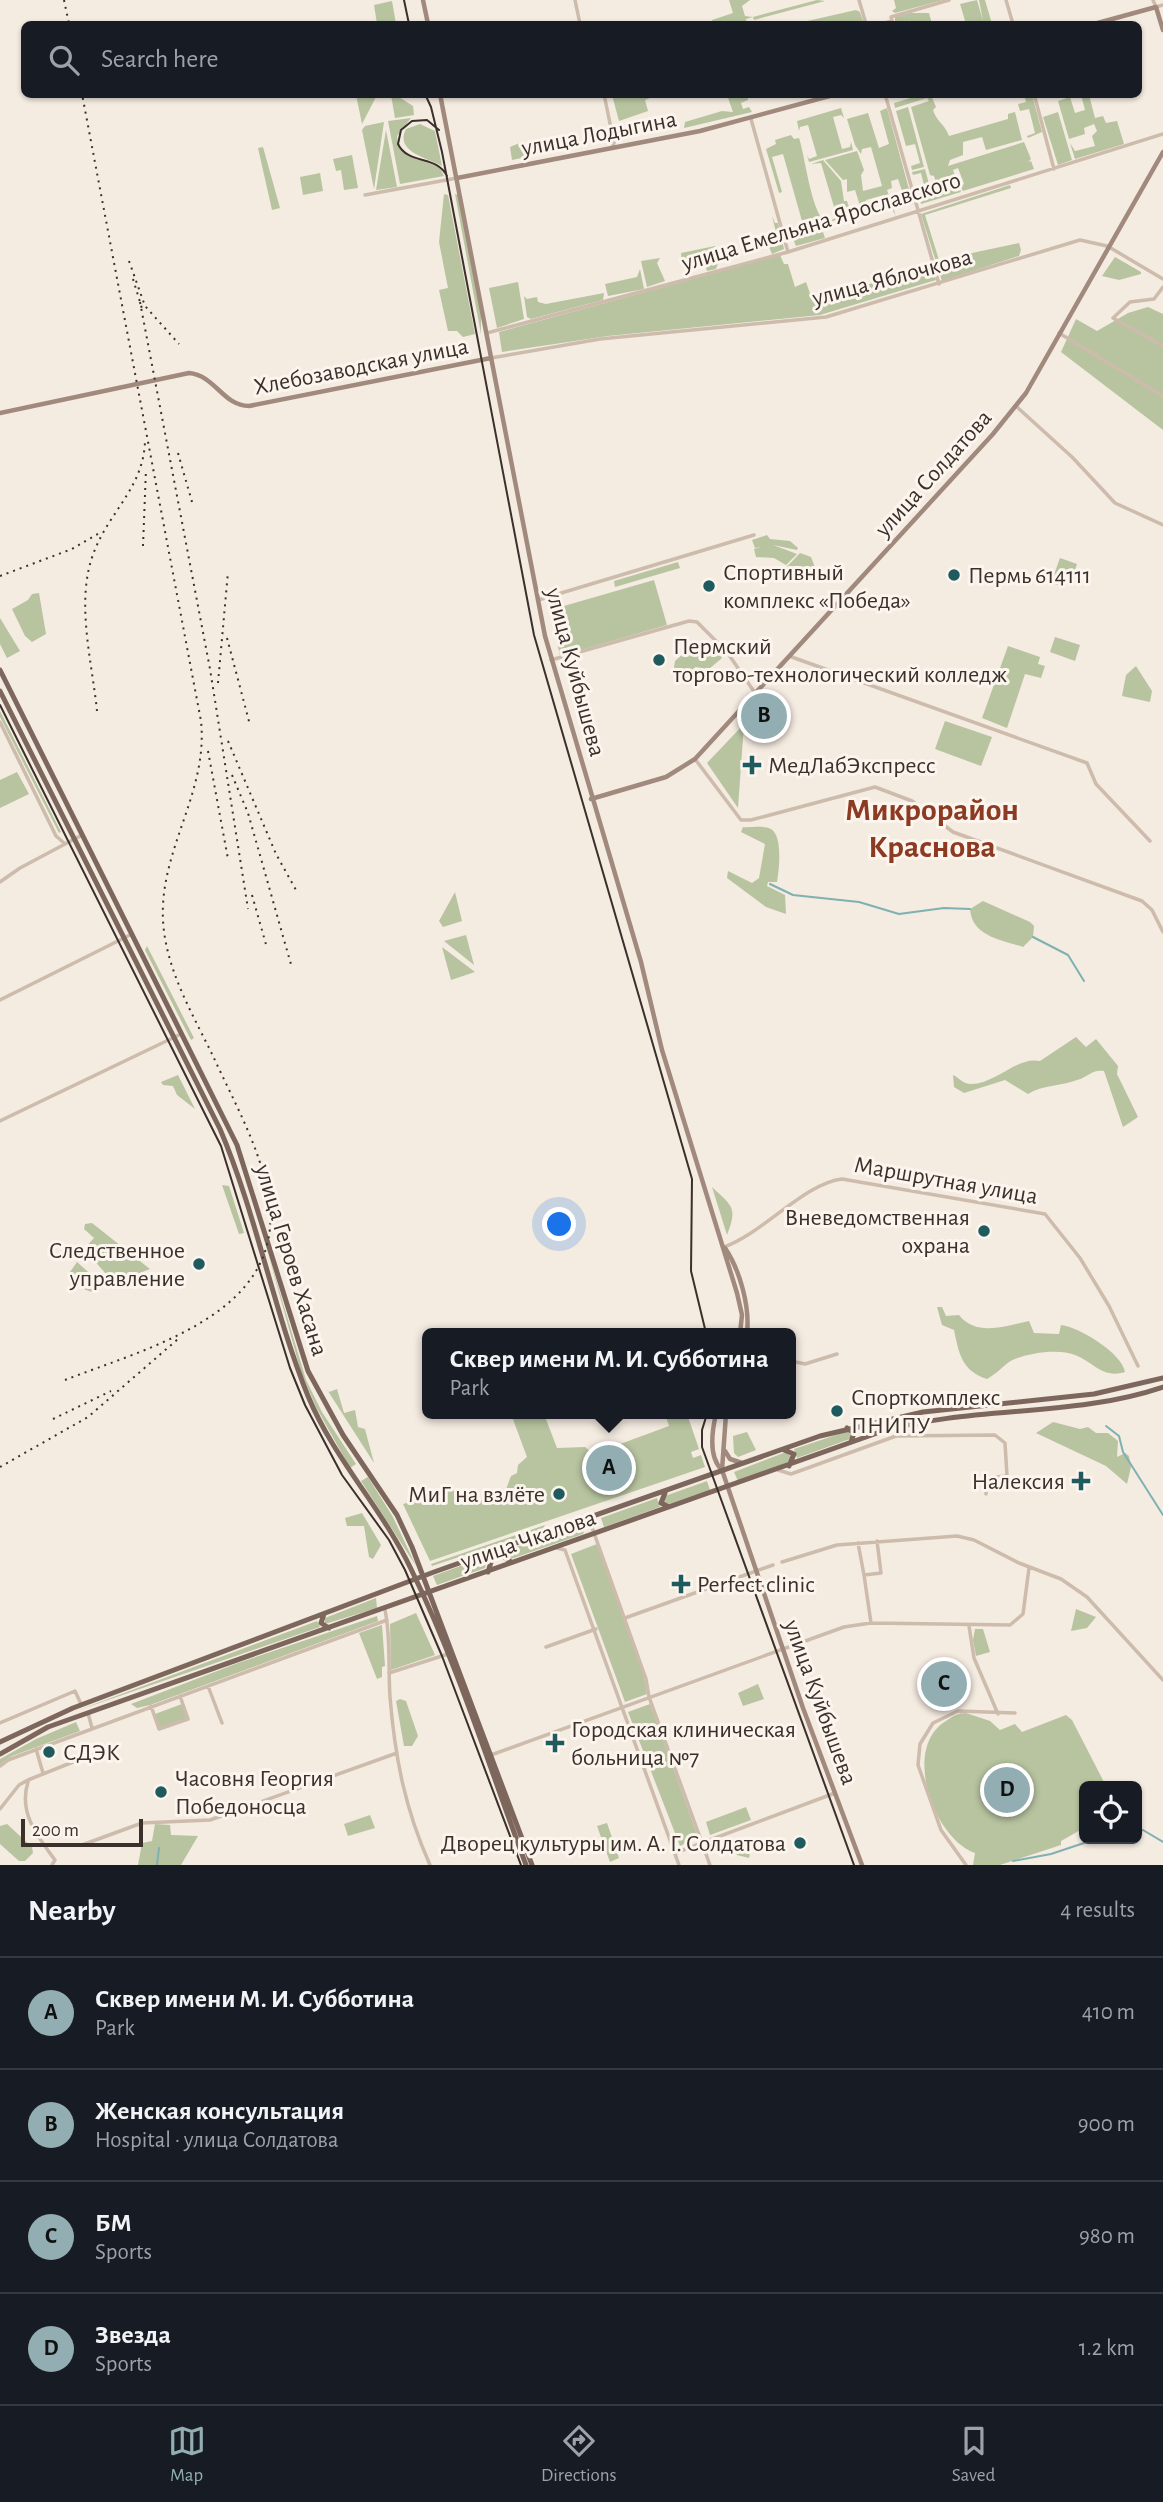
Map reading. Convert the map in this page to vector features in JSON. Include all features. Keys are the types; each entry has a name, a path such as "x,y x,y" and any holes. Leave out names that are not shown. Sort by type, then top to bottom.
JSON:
{"main road":[{"path":"423,0 427,21"},
{"path":"1105,21 1156,7 1163,30"},
{"name":"улица Куйбышева","path":"441,98 551,660 638,950 662,1049 724,1247 742,1315 741,1328"},
{"name":"улица Лодыгина","path":"457,178 751,119 823,98"},
{"name":"улица Солдатова","path":"591,799 666,777 695,759 1017,407 1163,152"},
{"name":"Хлебозаводская улица","path":"0,413 189,373 210,381 236,404 249,406 491,358"},
{"name":"улица Героев Хасана","path":"0,670 183,1033 244,1164 308,1371 332,1416 397,1515 424,1576 526,1865"},
{"name":"улица Героев Хасана","path":"0,691 236,1167 290,1347 309,1399 355,1480 394,1537 416,1579 532,1865"},
{"name":"улица Куйбышева","path":"724,1247 742,1291 747,1328"},
{"name":"улица Чкалова","path":"0,1742 36,1723 81,1705 424,1576 847,1428 944,1408 1094,1394 1163,1378"},
{"name":"улица Чкалова","path":"0,1754 48,1727 899,1427 955,1416 1096,1404 1163,1387"},
{"name":"улица Куйбышева","path":"716,1419 713,1445 716,1465 722,1471"},
{"name":"улица Куйбышева","path":"726,1419 722,1471 727,1488 862,1865"},
{"path":"847,1428 854,1433 851,1443"},
{"path":"723,1446 730,1459 747,1463"},
{"path":"783,1449 794,1454 789,1466"},
{"path":"355,1480 368,1471"},
{"path":"667,1491 662,1496 661,1503 667,1507 675,1507"},
{"path":"509,1545 502,1556 506,1561 514,1562"},
{"path":"481,1555 491,1562 488,1572"},
{"path":"324,1614 321,1623 329,1628"}],"street":[{"path":"575,0 579,21"},
{"path":"859,0 865,21"},
{"path":"892,21 891,17 949,0"},
{"path":"1006,0 1012,21"},
{"path":"1153,0 1156,7 1163,5"},
{"path":"605,98 614,141 612,148"},
{"path":"886,98 939,284"},
{"path":"1035,98 1054,169"},
{"path":"751,119 788,252"},
{"name":"улица Емельяна Ярославского","path":"486,333 788,252 1163,134"},
{"name":"улица Лодыгина","path":"365,195 457,178"},
{"name":"улица Яблочкова","path":"491,358 600,339 826,317 1080,240 1107,246 1163,279"},
{"path":"1163,287 1154,299 1130,302 1113,318 1163,346"},
{"path":"1059,333 1163,396"},
{"path":"1017,407 1121,507 1163,525"},
{"path":"538,600 754,535"},
{"path":"551,660 689,621 698,622 727,652 755,693"},
{"path":"789,656 1087,763 1096,784 1150,841"},
{"path":"0,722 56,836 64,843"},
{"path":"695,759 741,820 751,820 875,787 884,788 912,801 953,832 1142,901 1152,910 1163,932"},
{"path":"0,882 82,835"},
{"path":"0,1000 132,934"},
{"path":"0,1121 183,1033"},
{"name":"Маршрутная улица","path":"724,1247 744,1238 825,1184 842,1179 1044,1214 1077,1252 1109,1306 1138,1366"},
{"path":"796,1363 805,1364 836,1354"},
{"path":"896,1436 899,1427"},
{"path":"778,1470 788,1474 896,1436 999,1436 1005,1443 1007,1476 986,1478 986,1494"},
{"path":"589,1519 646,1679 649,1697 710,1865"},
{"path":"782,1562 822,1548 858,1542 967,1538 1029,1568 1061,1579 1087,1597 1163,1680"},
{"path":"864,1575 881,1573 877,1541"},
{"path":"858,1542 871,1623"},
{"path":"555,1548 565,1550 596,1629 679,1865"},
{"path":"625,1618 773,1565"},
{"path":"489,1756 844,1627 871,1623 1010,1625 1023,1614 1029,1568"},
{"path":"860,1583 866,1582"},
{"path":"385,1610 388,1673 397,1753 407,1808 430,1865"},
{"path":"0,1766 36,1749 387,1620"},
{"path":"969,1626 974,1658 998,1714"},
{"path":"545,1647 596,1629"},
{"path":"388,1673 448,1654"},
{"path":"208,1686 222,1723"},
{"path":"0,1723 75,1691 81,1705"},
{"path":"151,1706 159,1729 188,1718 180,1696"},
{"path":"966,1865 941,1830 918,1765 920,1744 933,1723 951,1713 966,1710 1015,1713"},
{"path":"88,1713 92,1728"},
{"path":"0,1809 19,1785 28,1780 116,1745"},
{"path":"36,1749 43,1773"},
{"path":"82,1845 142,1823 210,1820 397,1753"},
{"path":"28,1780 24,1802 26,1812 34,1831 55,1860 52,1865"},
{"path":"675,1853 835,1793"}],"green space":[{"path":"729,0 750,0 742,6 745,16 753,17 746,21 712,21 712,20 733,13"},
{"path":"817,0 825,1 754,20 753,17"},
{"path":"894,0 943,0 895,13 892,11 896,8"},
{"path":"977,0 983,21 965,21 960,4"},
{"path":"979,0 985,0 991,21 983,21"},
{"path":"392,1 395,21 377,21 374,5"},
{"path":"856,10 860,12 863,21 807,21"},
{"path":"910,13 929,13 931,21 895,21 895,17"},
{"path":"357,98 375,98 362,124"},
{"path":"392,98 401,98 413,106 414,115 395,118"},
{"path":"613,98 650,98 645,100 648,111 619,121"},
{"path":"728,98 748,98 741,103 743,109 749,107 752,112 684,128 685,122 722,111 733,112"},
{"path":"911,98 927,98 895,108 894,103"},
{"path":"927,98 932,98 936,107 934,114 949,136 1008,119 1008,114 1015,112 1022,140 986,150 982,137 963,142 963,155 950,160 948,166 1024,142 1031,159 1028,162 1031,161 1034,169 963,191 960,186 964,184 958,168 953,170 961,192 921,204 918,196 926,193 921,173 913,175 912,172 925,169 932,195 933,188 937,187 934,176 930,175 911,107 929,101"},
{"path":"1025,98 1033,98 1042,132 1028,138 1027,136 1035,133 1029,109 1020,111 1018,104 1026,102"},
{"path":"1070,98 1075,113 1085,110 1082,98 1090,98 1095,118 1103,116 1106,123 1117,121 1124,144 1075,159 1070,143 1075,151 1095,146 1092,136 1097,131 1094,124 1084,128 1085,134 1069,139 1058,101"},
{"path":"908,107 924,167 912,170 911,166 920,163 915,144 906,146 896,111"},
{"path":"841,108 844,118 841,115 833,117 842,149 850,147 851,142 853,150 809,162 807,155 809,159 817,156 808,125 800,127 799,131 797,121"},
{"path":"887,108 913,204 897,209 894,202 905,200 898,179 891,181 892,188 887,190 896,216 884,195 866,200 869,212 854,216 853,212 861,209 855,190 847,192 847,179 843,180 825,160 857,151 864,170 861,175 863,191 882,186 871,147 862,149 861,154 855,145 847,119 868,113 879,148 889,144 880,111"},
{"path":"1058,112 1072,160 1058,165 1043,117"},
{"path":"411,118 397,136 402,150 412,158 440,168 444,176 400,184 388,121"},
{"path":"384,122 374,189 362,130 365,126"},
{"path":"420,124 435,131 442,166 408,149 404,137 406,129"},
{"path":"386,130 397,187 376,190"},
{"path":"791,135 794,139 799,138 812,195 825,222 804,228 783,154 772,157 782,192 779,193 766,149 776,144 775,140"},
{"path":"522,142 524,148 550,145 551,152 512,160 510,147"},
{"path":"263,147 280,208 272,210 258,148"},
{"path":"352,155 358,188 344,190 341,170 336,171 333,159"},
{"path":"823,160 841,181 844,201 847,201 852,216 828,222 837,217 821,163 811,164"},
{"path":"320,173 323,191 303,195 300,177"},
{"path":"1010,185 1011,188 925,215 939,260 1019,243 1021,250 1019,256 942,281 921,214"},
{"path":"444,194 448,195 475,334 463,337 457,331 448,331 439,290 448,288 439,242"},
{"path":"455,194 458,195 481,314 481,334"},
{"path":"772,216 775,223 778,223 784,249 772,254 764,235 776,232"},
{"path":"821,226 825,238 796,246 791,234"},
{"path":"715,246 718,263 716,269 707,271 702,257 682,262 681,253"},
{"path":"780,255 784,264 788,264 795,287 806,282 813,302 932,264 936,280 820,315 608,336 502,352 499,332"},
{"path":"1115,257 1141,274 1119,280 1102,276"},
{"path":"660,258 657,263 665,281 647,287 641,261"},
{"path":"640,269 644,289 608,296 605,284 637,277"},
{"path":"518,282 524,319 497,328 489,288"},
{"path":"604,293 603,300 531,319 527,317 524,296 527,299 537,297 538,302 546,304"},
{"path":"1148,307 1163,314 1163,430 1061,352 1076,319 1097,331 1128,313"},
{"path":"767,535 770,539 790,541 798,548 797,550 773,545 797,554 786,565 774,558 756,557 754,549 761,547 755,548 752,540"},
{"path":"800,553 811,557 818,575 801,583 794,572 780,579 778,576"},
{"path":"1060,558 1077,564 1073,576 1063,573 1058,585 1051,583"},
{"path":"678,562 680,568 615,587 614,581"},
{"path":"654,580 667,625 560,656 550,610"},
{"path":"39,593 46,634 32,642 25,636 12,609 28,600 32,594"},
{"path":"0,618 20,651 7,658 0,644"},
{"path":"1055,637 1080,645 1075,661 1050,652"},
{"path":"712,645 722,658 709,669 695,667 696,677 685,680 674,668 675,661 683,654 697,656"},
{"path":"1008,646 1040,657 1038,664 1045,666 1041,678 1025,674 1007,728 982,718"},
{"path":"1136,666 1152,691 1150,702 1122,696 1126,675"},
{"path":"0,711 61,832 59,833 0,717"},
{"path":"945,721 992,737 981,766 935,749"},
{"path":"744,724 738,808 707,763"},
{"path":"17,772 29,794 0,808 0,780"},
{"path":"743,827 765,827 775,833 779,854 778,877 777,882 768,882 767,886 785,895 786,914 766,907 727,878 728,871 752,883 759,878 765,844 741,832"},
{"path":"455,892 462,921 443,927 439,921"},
{"path":"983,901 1030,922 1034,926 1033,937 1023,947 982,931 976,926 970,909"},
{"path":"466,935 474,965 444,941"},
{"path":"147,946 194,1038 191,1040 145,950"},
{"path":"442,947 475,972 451,980"},
{"path":"1076,1037 1086,1047 1096,1039 1118,1066 1117,1074 1138,1117 1123,1127 1104,1071 1096,1071 1077,1080 1028,1094 1005,1080 964,1093 954,1087 953,1075 968,1084 980,1083 1023,1062 1040,1061"},
{"path":"178,1075 195,1109 177,1095 173,1086 163,1085 161,1082"},
{"path":"222,1185 229,1186 244,1233 239,1234"},
{"path":"712,1187 731,1208 732,1218 727,1235"},
{"path":"92,1223 150,1269 114,1283 84,1249 94,1238 84,1229 85,1224"},
{"path":"266,1246 306,1380 322,1412 356,1464 350,1468 316,1407 301,1372"},
{"path":"77,1262 104,1286 92,1292 81,1288 70,1272"},
{"path":"937,1307 942,1307 946,1316 959,1315 966,1322 983,1328 1029,1321 1034,1333 1059,1334 1061,1325 1069,1327 1108,1349 1125,1372 1104,1372 1075,1355 1051,1352 1015,1359 987,1379 967,1366 960,1354 954,1330 942,1325"},
{"path":"326,1388 329,1392 337,1389 344,1413 355,1410 358,1427 365,1429 374,1463"},
{"path":"513,1419 546,1419 557,1448 585,1447 593,1454 669,1426 667,1419 689,1419 699,1449 691,1452 693,1458 701,1455 705,1467 430,1561 403,1504 453,1490 468,1505 505,1492 511,1476 517,1473 518,1465 527,1457"},
{"path":"1053,1422 1080,1429 1088,1427 1096,1433 1108,1433 1118,1441 1117,1457 1125,1453 1129,1456 1131,1467 1127,1484 1106,1466 1036,1433"},
{"path":"848,1431 853,1434 850,1439 797,1458 794,1449"},
{"path":"747,1432 756,1450 738,1457 734,1453 733,1436"},
{"path":"786,1452 791,1456 788,1462 738,1481 734,1472"},
{"path":"368,1477 393,1517 416,1566 361,1481"},
{"path":"707,1481 710,1490 669,1504 664,1503 665,1496"},
{"path":"657,1498 660,1507 604,1527 601,1518"},
{"path":"362,1513 381,1545 373,1559 369,1557 364,1526 347,1526 345,1518"},
{"path":"545,1525 543,1529 432,1566 431,1564"},
{"path":"581,1525 586,1527 583,1534 511,1559 506,1557 507,1550"},
{"path":"597,1544 644,1677 647,1694 625,1702 571,1554"},
{"path":"482,1558 487,1562 485,1568 437,1585 433,1576"},
{"path":"376,1598 377,1608 325,1624 325,1618"},
{"path":"1076,1609 1096,1617 1087,1628 1071,1631"},
{"path":"416,1613 435,1655 391,1670 390,1624"},
{"path":"377,1616 378,1621 150,1705 137,1708 131,1704 238,1663"},
{"path":"317,1621 320,1627 76,1711"},
{"path":"382,1625 385,1666 382,1667 382,1677 377,1679 359,1633"},
{"path":"975,1629 983,1629 990,1652 976,1656 973,1640"},
{"path":"758,1684 764,1699 743,1706 738,1693"},
{"path":"396,1701 406,1701 418,1736 412,1746 404,1746"},
{"path":"182,1704 187,1718 160,1728 155,1714"},
{"path":"650,1704 698,1837 680,1846 628,1712"},
{"path":"966,1713 990,1721 1000,1730 1015,1724 1022,1732 1066,1715 1072,1720 1103,1781 1079,1781 1079,1831 1061,1841 1061,1845 1000,1865 973,1865 975,1853 960,1844 936,1812 928,1792 925,1771 926,1751 933,1734 958,1714"},
{"path":"76,1722 80,1731 12,1756 0,1764 0,1759 36,1739"},
{"path":"746,1807 751,1820 710,1835 706,1822"},
{"path":"370,1815 375,1828 348,1836 344,1824"},
{"path":"607,1823 619,1858 610,1862 597,1826"},
{"path":"7,1824 32,1847 33,1853 25,1861 19,1861 0,1844 0,1826"},
{"path":"155,1824 170,1825 171,1835 198,1836 181,1865 138,1865 142,1843 152,1841"},
{"path":"732,1840 746,1843 749,1858 737,1855 733,1847 726,1850 717,1845"}],"waterway":[{"path":"770,884 793,895 859,902 899,914 944,908 970,909"},
{"path":"1033,937 1068,955 1084,981"},
{"path":"1106,1426 1119,1436 1123,1452 1163,1515"},
{"path":"1142,1830 1163,1842"},
{"path":"1013,1861 1051,1854 1081,1844"},
{"path":"157,1865 159,1848"}],"tram line":[{"path":"404,0 408,21"},
{"path":"427,98 442,152 534,635 692,1179 691,1271 705,1328"},
{"path":"439,130 427,120 412,121 401,130 398,144 408,155 437,165 447,176"},
{"path":"0,705 221,1146 290,1368 305,1405 342,1475 389,1540 405,1570 442,1656 521,1865"},
{"path":"705,1419 702,1447 854,1865"}],"railway":[{"path":"64,0 68,21"},
{"path":"65,1380 170,1339 204,1321 234,1298 256,1271 268,1238 269,1199 253,1144 179,984 165,938 163,909 166,881 197,777 201,721 83,98"},
{"path":"129,261 145,306 179,344"},
{"path":"133,279 143,312"},
{"path":"140,302 210,669 248,909"},
{"path":"97,711 86,631 88,571 100,538 138,473 145,442"},
{"path":"178,453 192,502"},
{"path":"143,546 146,469"},
{"path":"0,576 72,549 101,532"},
{"path":"218,683 228,572"},
{"path":"227,638 250,725"},
{"path":"228,741 276,854 296,890"},
{"path":"208,751 228,859"},
{"path":"232,775 248,813 292,968"},
{"path":"252,895 267,948"},
{"path":"0,1467 88,1417 178,1339"},
{"path":"53,1419 111,1391"}],"place":[{"name":"Пермь 614111","path":"954,575"},
{"name":"Спортивный комплекс «Победа»","path":"709,586"},
{"name":"Пермский торгово-технологический колледж","path":"659,660"},
{"name":"Женская консультация","path":"764,716"},
{"name":"МедЛабЭкспресс","path":"752,765"},
{"name":"Вневедомственная охрана","path":"984,1231"},
{"name":"Следственное управление","path":"199,1264"},
{"name":"Спорткомплекс ПНИПУ","path":"837,1411"},
{"name":"Сквер имени М. И. Субботина","path":"609,1468"},
{"name":"Налексия","path":"1081,1481"},
{"name":"МиГ на взлёте","path":"559,1494"},
{"name":"Perfect clinic","path":"681,1584"},
{"name":"БМ","path":"944,1684"},
{"name":"Городская клиническая больница №7","path":"555,1743"},
{"name":"СДЭК","path":"49,1752"},
{"name":"Звезда","path":"1007,1790"},
{"name":"Часовня Георгия Победоносца","path":"161,1792"},
{"name":"Дворец культуры им. А. Г. Солдатова","path":"800,1843"}],"district":[{"name":"Микрорайон Краснова","path":"932,828"}]}
